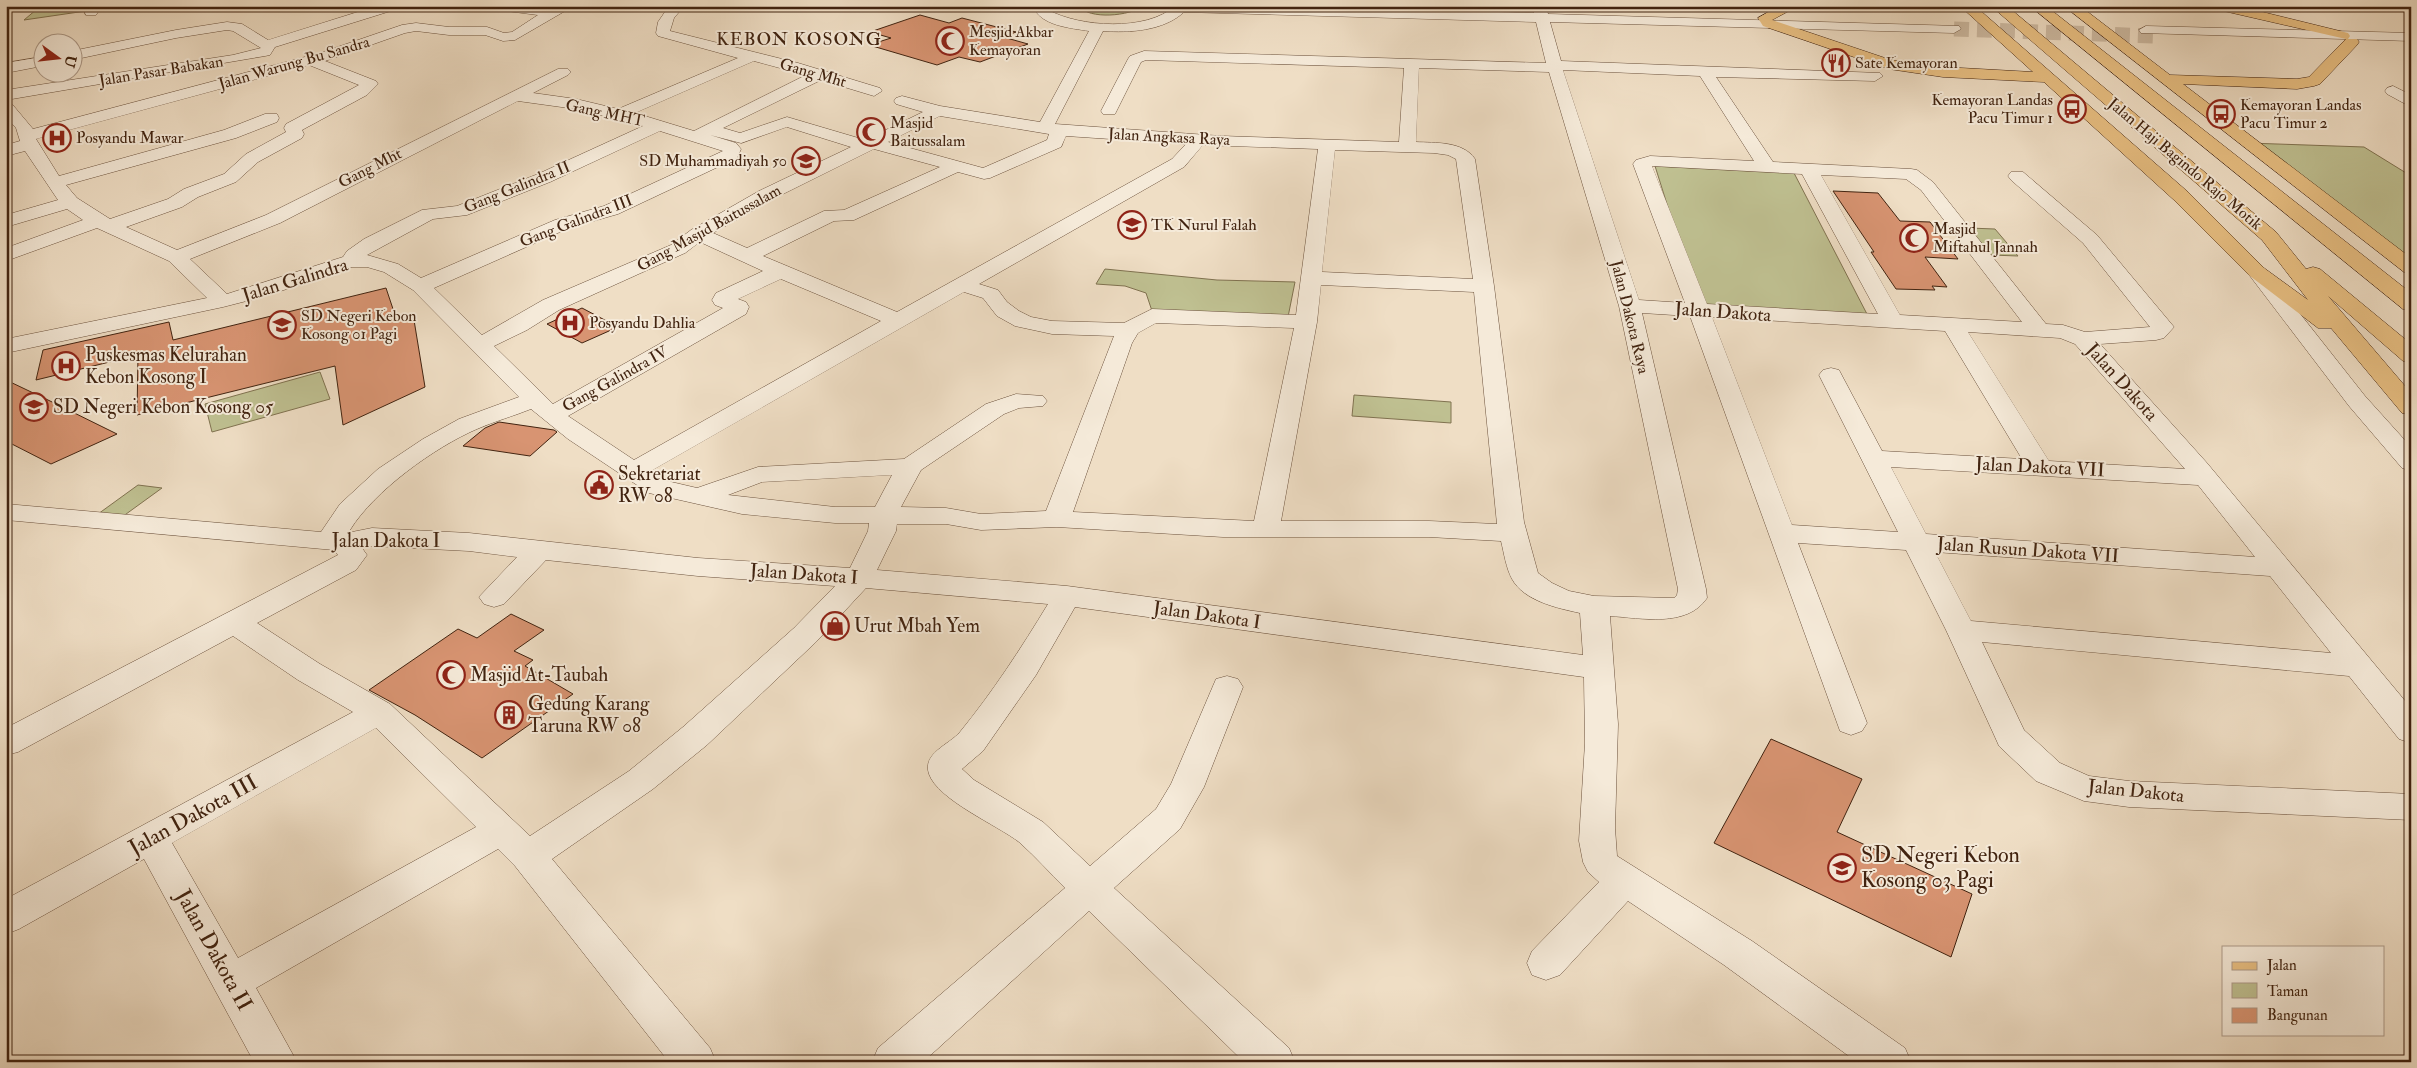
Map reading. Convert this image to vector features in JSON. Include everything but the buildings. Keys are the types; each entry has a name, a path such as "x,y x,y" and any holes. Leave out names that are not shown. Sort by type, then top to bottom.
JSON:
{"main road":[{"path":"1767,20 1791,6"},
{"name":"Jalan Haji Bagindo Rajo Motik","path":"1967,6 2181,196 2256,272 2352,341"},
{"name":"Jalan Haji Bagindo Rajo Motik","path":"1998,6 2269,236 2352,341 2411,408"},
{"name":"Jalan Haji Bagindo Rajo Motik","path":"2037,6 2411,304"},
{"path":"2071,6 2411,268"},
{"path":"2165,79 2297,84 2314,81 2347,39 2220,6"},
{"path":"1767,20 1867,58 1896,66 1951,72 2048,78"},
{"path":"2269,236 2411,356"}],"street":[{"name":"Jalan Pasar Babakan","path":"6,95 234,59 265,52 268,48 266,45 392,6"},
{"name":"Jalan Warung Bu Sandra","path":"6,151 28,140 310,60 402,29 416,27 449,31 487,31 503,37 514,36 527,30 536,21 564,9 535,11 500,6"},
{"name":"Gang Mht","path":"677,6 668,15 663,25 663,33 820,74 874,91"},
{"path":"1040,6 1042,12 1057,21 1098,27 1126,27 1152,23 1172,16 1182,7 1541,12"},
{"path":"1356,6 1951,27"},
{"name":"Jalan Dakota Raya","path":"1541,12 1555,66 1630,306 1692,589 1692,598 1684,605 1671,609"},
{"path":"82,54 176,34 227,26 237,27 266,45"},
{"path":"709,130 741,138 787,122 955,168 979,174 989,173 1056,143 1052,129 1098,27"},
{"path":"2151,33 2347,39 2411,43"},
{"path":"2347,39 2411,37"},
{"path":"1109,111 1134,60 1138,56 1875,76"},
{"name":"Gang Mht","path":"620,114 752,57"},
{"path":"6,255 175,203 191,193 230,178 252,158 296,134 292,128 361,92 370,84 310,60"},
{"path":"1407,148 1412,63"},
{"path":"6,68 32,64"},
{"name":"Gang Mht","path":"176,257 273,218 563,72"},
{"path":"1705,72 1768,168"},
{"name":"Gang MHT","path":"692,136 709,130 820,74"},
{"path":"2394,91 2411,102"},
{"name":"Gang MHT","path":"516,96 576,104 620,114 730,147 732,149 731,154"},
{"path":"902,101 938,111"},
{"path":"6,107 24,127 28,140 54,183 70,202 104,224 176,257 224,300"},
{"name":"Jalan Angkasa Raya","path":"938,111 1052,129 1327,146 1455,150 1466,159 1484,286 1512,533 1525,577 1542,590 1562,599 1594,606 1671,609"},
{"name":"Gang Masjid Baitussalam","path":"481,344 519,326 551,305 678,249 698,234 766,195 938,111"},
{"path":"54,183 230,134 271,118"},
{"name":"Gang Galindra II","path":"350,261 354,255 371,243 429,214 454,212 468,208 544,178 660,125"},
{"path":"634,470 1178,163 1199,139"},
{"path":"1266,529 1306,322 1327,146"},
{"name":"Gang Galindra III","path":"420,286 562,224 611,210 731,154"},
{"path":"1851,723 1699,311 1642,164 1650,161 1808,170 1901,172 1920,179 2039,330"},
{"path":"747,256 831,215 847,216 955,168"},
{"path":"1808,170 1893,322"},
{"path":"2017,176 2090,239 2163,327 2156,333 2082,339"},
{"path":"6,221 70,202"},
{"path":"698,234 897,320"},
{"name":"Jalan Galindra","path":"6,346 259,292 350,261 369,261 391,268 420,286 544,407 577,434 658,487 697,497 742,506 835,515 946,516 981,522 1057,519 1266,529 1429,529 1512,533"},
{"name":"Gang Galindra IV","path":"544,407 738,309 738,307 724,300 724,298 780,271"},
{"name":"Jalan Haji Bagindo Rajo Motik","path":"2256,272 2357,401 2411,463"},
{"path":"1312,278 1484,286"},
{"path":"962,285 991,294 999,307 1011,316 1024,322 1078,330 1129,329 1152,316 1306,322"},
{"name":"Jalan Dakota","path":"1630,306 2039,330 2063,332 2082,339 2206,478 2276,567 2411,731"},
{"path":"1952,325 2040,466"},
{"path":"1057,519 1121,344 1129,329"},
{"name":"Jalan Dakota","path":"1831,375 1875,458 2012,737 2048,772 2084,788 2129,794 2411,807"},
{"path":"528,856 641,780 695,736 805,635 860,577 882,531 884,515 910,466 995,409 1016,401 1035,400"},
{"path":"6,743 346,564 353,556 347,548 347,542 335,532 349,510 387,475 432,444 468,424 544,407"},
{"name":"Jalan Dakota VII","path":"1875,458 2040,466 2206,478"},
{"path":"697,497 758,475 775,472 910,466"},
{"name":"Jalan Dakota I","path":"6,512 347,542 372,537 469,542 698,567 860,577 1067,596 1599,668"},
{"name":"Jalan Rusun Dakota VII","path":"1781,533 2276,567"},
{"path":"494,597 539,551"},
{"path":"1067,596 1025,667 1008,687 971,742 945,763 946,774 962,789 1031,832 1228,1021 1274,1062"},
{"path":"1594,606 1599,668 1602,762 1598,809 1599,859 1606,868 1738,953 1890,1062"},
{"path":"235,623 308,672 379,712 528,856 694,1062"},
{"path":"1960,630 2357,666"},
{"path":"893,1062 1168,819 1187,787 1227,687"},
{"name":"Jalan Dakota III","path":"6,918 379,712"},
{"path":"231,982 500,830"},
{"name":"Jalan Dakota II","path":"151,838 276,1062"},
{"path":"1546,963 1625,880"}],"green space":[{"path":"64,6 120,6 24,20 37,9"},
{"path":"1079,6 1143,6 1120,14 1100,15 1084,10"},
{"path":"2248,143 2364,147 2411,176 2411,269"},
{"path":"1655,166 1794,173 1868,316 1699,306"},
{"path":"1969,228 1995,229 2018,256 1991,255"},
{"path":"1105,269 1217,280 1295,282 1288,317 1153,314 1146,293 1125,286 1096,284"},
{"path":"320,372 330,399 212,432 205,404"},
{"path":"1354,395 1451,402 1451,423 1352,416"},
{"path":"138,485 162,488 122,517 98,514"}],"tunnel":[{"path":"1954,29 2155,36"}],"place":[{"name":"Mesjid Akbar Kemayoran","path":"950,41"},
{"name":"Sate Kemayoran","path":"1836,63"},
{"name":"Kemayoran Landas Pacu Timur 1","path":"2072,109"},
{"name":"Kemayoran Landas Pacu Timur 2","path":"2221,114"},
{"name":"Masjid Baitussalam","path":"871,132"},
{"name":"Posyandu Mawar","path":"57,138"},
{"name":"SD Muhammadiyah 50","path":"806,161"},
{"name":"TK Nurul Falah","path":"1132,225"},
{"name":"Masjid Miftahul Jannah","path":"1914,238"},
{"name":"Posyandu Dahlia","path":"570,323"},
{"name":"SD Negeri Kebon Kosong 01 Pagi","path":"282,325"},
{"name":"Puskesmas Kelurahan Kebon Kosong I","path":"66,366"},
{"name":"SD Negeri Kebon Kosong 05","path":"34,407"},
{"name":"Sekretariat RW 08","path":"599,485"},
{"name":"Urut Mbah Yem","path":"835,626"},
{"name":"Masjid At-Taubah","path":"451,675"},
{"name":"Gedung Karang Taruna RW 08","path":"509,715"},
{"name":"SD Negeri Kebon Kosong 03 Pagi","path":"1842,868"}],"district":[{"name":"KEBON KOSONG","path":"799,39"}]}
